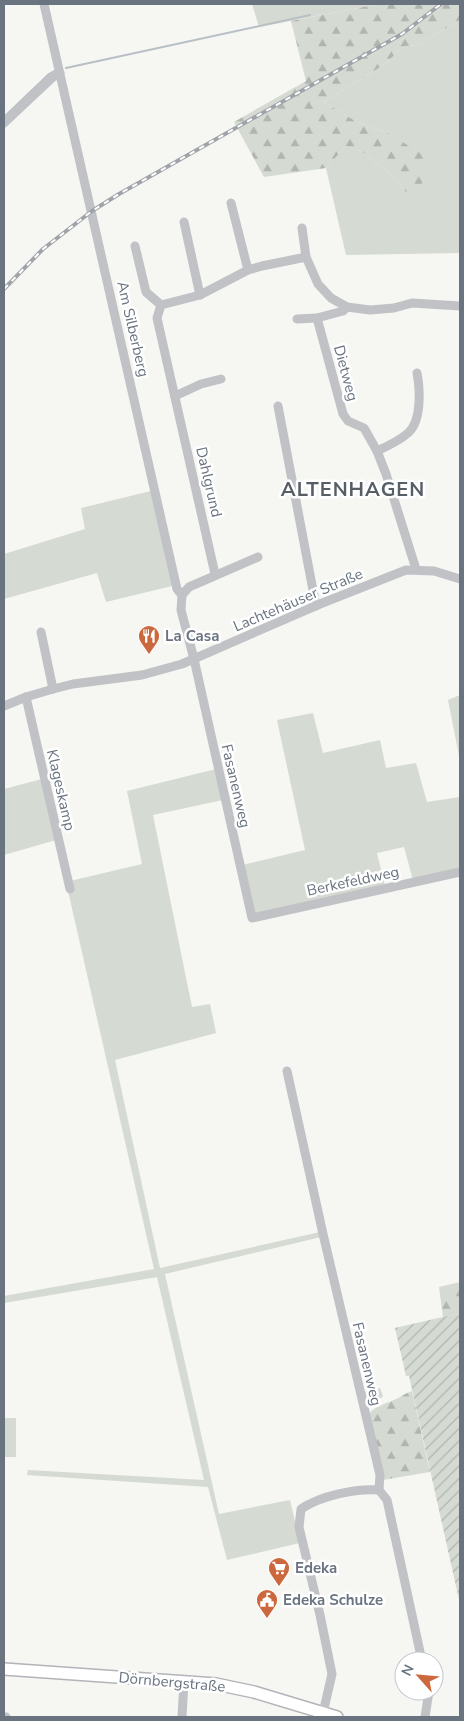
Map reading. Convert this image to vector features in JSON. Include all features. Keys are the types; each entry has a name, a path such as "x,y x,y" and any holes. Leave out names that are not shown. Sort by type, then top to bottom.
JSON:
{"main road":[{"name":"Dörnbergstraße","path":"4,1669 216,1684 337,1717"}],"street":[{"name":"Am Silberberg","path":"44,4 177,589 182,595 181,610 194,659"},
{"path":"4,123 53,76 60,73"},
{"path":"231,203 248,270"},
{"path":"184,222 200,295"},
{"path":"302,228 306,257 318,284 330,298 347,308 370,310 394,308 412,303 460,306"},
{"path":"135,246 146,292 161,305 200,295 248,270 306,257"},
{"name":"Dahlgrund","path":"161,305 157,318 215,574"},
{"path":"297,319 317,318 343,311 347,308"},
{"name":"Dietweg","path":"317,318 343,414 348,421 364,428 377,451 416,569"},
{"path":"377,451 410,432 416,420 420,389 416,373"},
{"path":"175,396 201,384 221,379"},
{"path":"278,406 316,606"},
{"path":"182,595 189,587 215,574 258,557"},
{"name":"Lachtehäuser Straße","path":"4,706 26,697 73,684 142,675 169,668 396,574 416,569 434,571 460,579"},
{"path":"41,632 53,689"},
{"name":"Fasanenweg","path":"194,659 252,918"},
{"name":"Klageskamp","path":"26,697 70,889"},
{"name":"Berkefeldweg","path":"252,918 460,872"},
{"name":"Fasanenweg","path":"287,1071 380,1475 379,1490 387,1500 420,1651"},
{"path":"323,1713 332,1674 299,1527 301,1509 313,1501 366,1489 379,1490"},
{"path":"182,1717 184,1681"},
{"path":"425,1717 427,1701"}],"green space":[{"path":"252,4 379,4 259,27"},
{"path":"379,4 460,4 460,20 418,45 405,46 382,66 324,102 357,122 390,134 426,157 422,184 406,192 389,173 364,153 346,146 326,168 264,177 234,122 306,81 291,21"},
{"path":"460,20 460,253 346,255 326,168 346,146 364,153 389,173 406,192 390,134 357,122 324,102 382,66 405,46 418,45"},
{"path":"151,491 172,586 106,602 97,573 4,599 4,554 85,529 81,508"},
{"path":"460,695 460,761 448,700"},
{"path":"313,713 323,753 380,740 386,768 416,763 427,802 460,797 460,869 413,880 404,847 377,853 385,886 254,914 243,865 305,850 277,720"},
{"path":"216,769 223,800 153,815 192,1007 210,1004 216,1033 115,1060 160,1268 320,1232 321,1237 165,1274 219,1514 290,1500 300,1543 227,1560 208,1487 27,1475 28,1470 204,1480 157,1277 4,1303 4,1296 154,1269 66,882 142,864 127,791"},
{"path":"42,779 56,840 4,855 4,789"},
{"path":"460,1282 460,1313 443,1317 439,1287"},
{"path":"460,1313 460,1604 409,1376 406,1376 395,1328"},
{"path":"380,1388 383,1396 368,1406 364,1392"},
{"path":"412,1391 430,1472 383,1480 369,1414 377,1407"},
{"path":"4,1418 16,1418 16,1457 4,1457"}],"waterway":[{"path":"66,68 310,15"},
{"path":"4,117 49,74 56,70"}],"railway":[{"path":"4,289 43,249 92,211 402,34 441,4"}],"place":[{"name":"La Casa","path":"149,655"},
{"name":"Edeka","path":"279,1587"},
{"name":"Edeka Schulze","path":"267,1619"}],"district":[{"name":"ALTENHAGEN","path":"353,489"}]}
